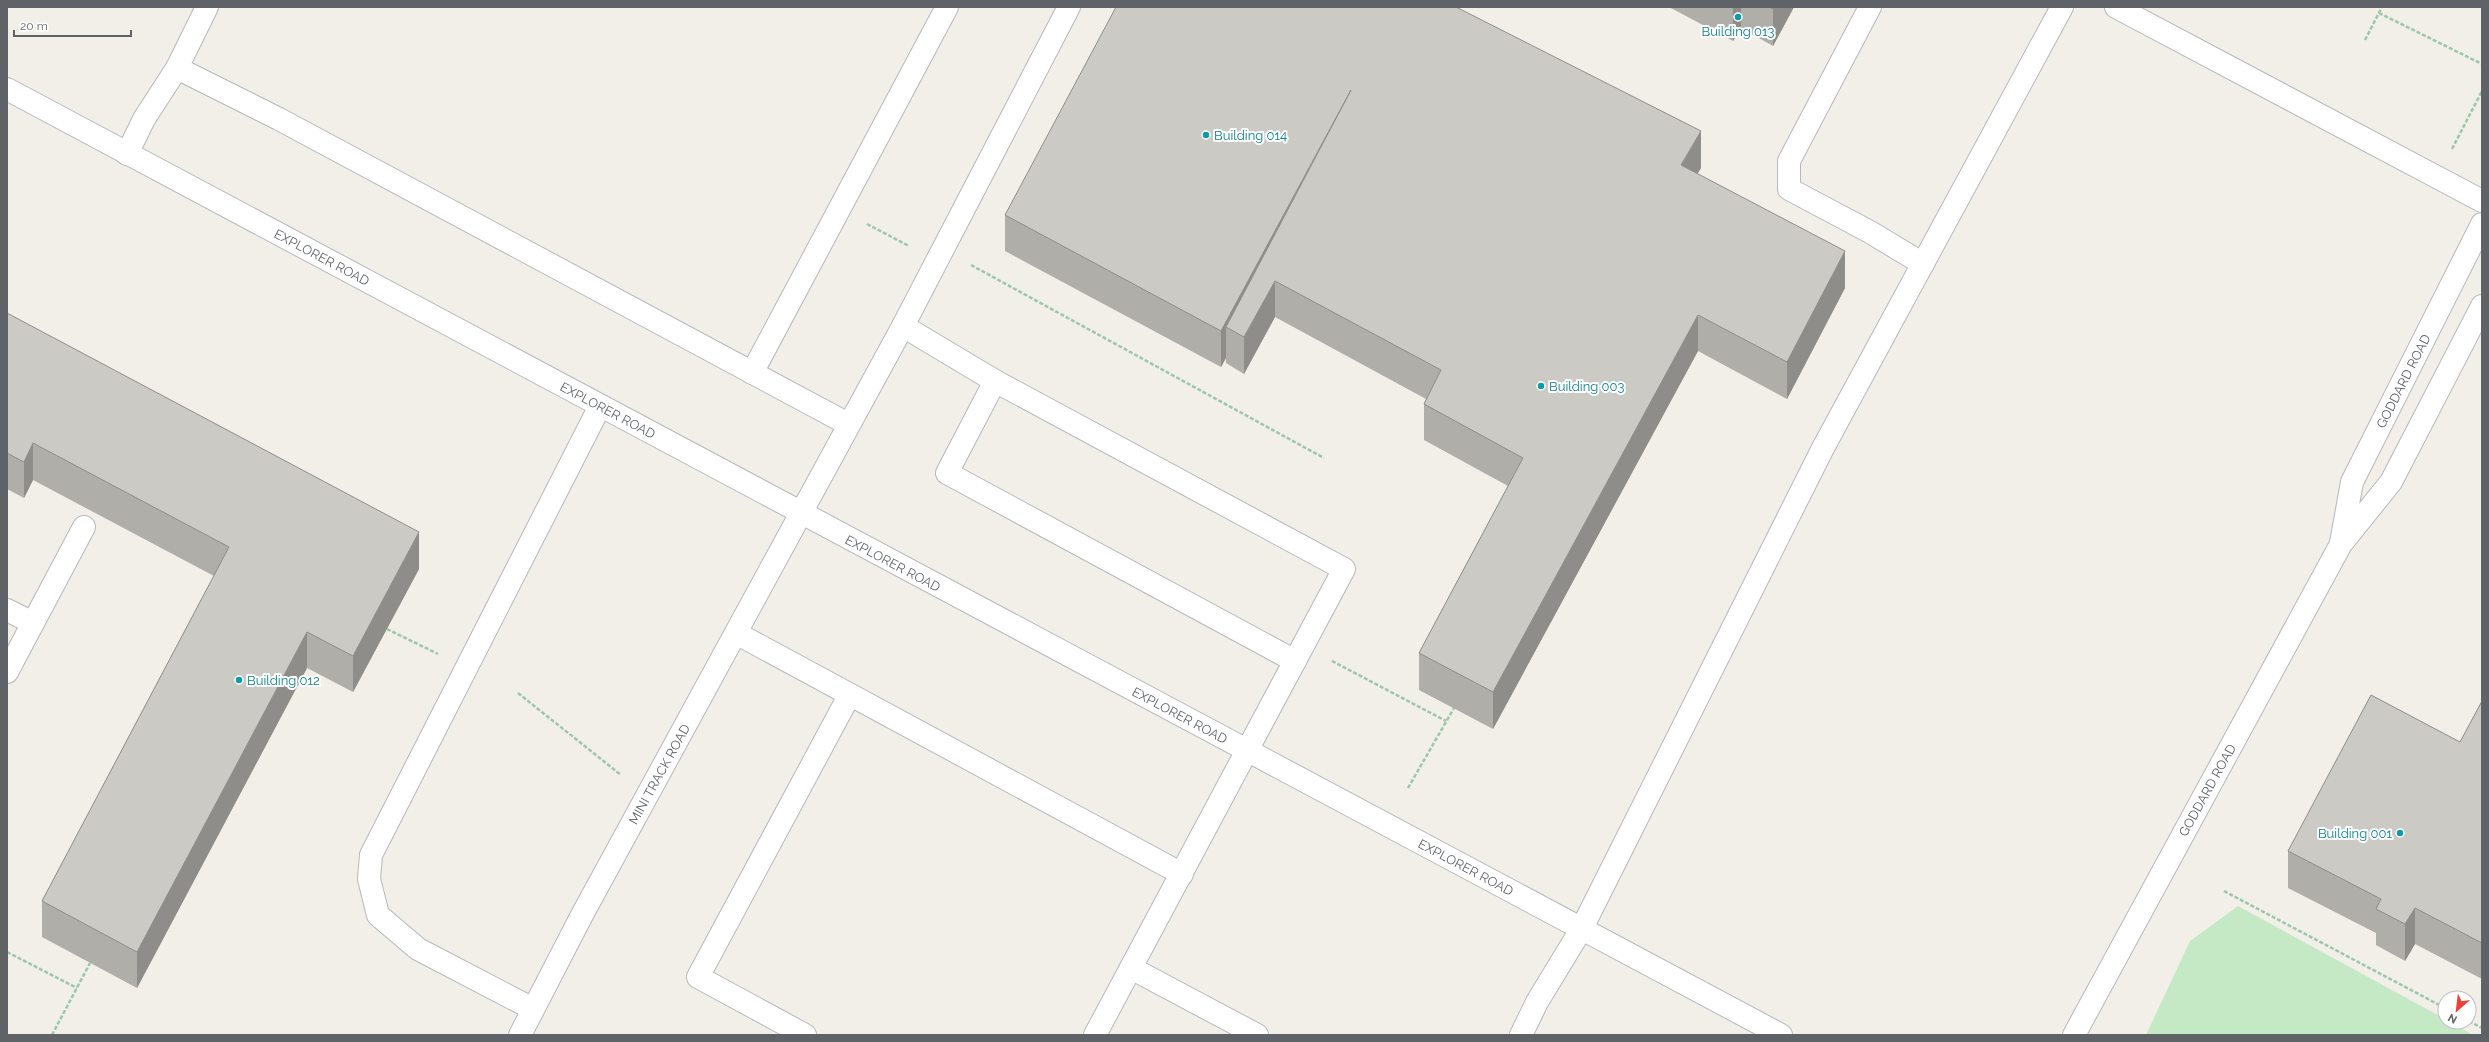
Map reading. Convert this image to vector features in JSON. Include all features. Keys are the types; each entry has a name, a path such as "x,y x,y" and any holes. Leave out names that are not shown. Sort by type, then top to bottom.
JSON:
{"street":[{"path":"127,154 144,120 177,68 208,7"},
{"path":"752,373 947,7"},
{"name":"MINI TRACK ROAD","path":"520,1035 848,424 903,326 1069,7"},
{"path":"1870,7 1789,162 1789,189 1870,232 1923,264"},
{"path":"1521,1035 1537,1002 1582,928 1824,448 2062,7"},
{"path":"2116,7 2482,200"},
{"path":"177,68 279,119 848,424"},
{"name":"EXPLORER ROAD","path":"7,90 800,514 1781,1035"},
{"name":"GODDARD ROAD","path":"2341,544 2352,482 2482,224"},
{"name":"GODDARD ROAD","path":"2074,1035 2341,544 2391,482 2482,306"},
{"path":"903,326 995,381 1344,569 1095,1035"},
{"path":"995,381 947,473 1295,661"},
{"path":"533,1009 418,950 378,915 369,879 371,861 382,834 600,406"},
{"path":"7,672 84,527"},
{"path":"7,610 33,623"},
{"path":"736,633 849,696 1182,874"},
{"path":"805,1035 698,977 849,696"},
{"path":"1131,968 1257,1035"}],"path":[{"path":"2365,40 2382,7"},
{"path":"2379,13 2482,64"},
{"path":"2450,152 2482,90"},
{"path":"839,209 911,247"},
{"path":"966,262 1324,458"},
{"path":"387,629 439,654"},
{"path":"1326,658 1446,721"},
{"path":"518,693 625,778"},
{"path":"1408,788 1454,708"},
{"path":"2224,891 2437,1004"},
{"path":"7,952 77,988"},
{"path":"52,1035 90,963"}],"green space":[{"path":"2238,906 2437,1015 2437,1030 2464,1030 2473,1035 2146,1035 2190,941"}],"building":[{"path":"1116,7 1456,7 1701,131 1681,165 1845,251 1787,362 1698,315 1493,692 1419,653 1523,458 1424,404 1441,370 1275,281 1244,337 1226,327 1351,90 1221,331 1005,215"},
{"name":"Building 012","path":"7,313 419,532 353,656 307,632 137,952 42,901 229,547 33,443 24,462 7,453"},
{"name":"Building 001","path":"2371,695 2460,742 2482,701 2482,943 2415,908 2405,924 2376,909 2381,899 2288,851"}],"place":[{"name":"Building 013","path":"1738,17"},
{"name":"Building 014","path":"1206,135"},
{"name":"Building 003","path":"1541,386"},
{"name":"Building 012","path":"239,680"},
{"name":"Building 001","path":"2400,833"}]}
